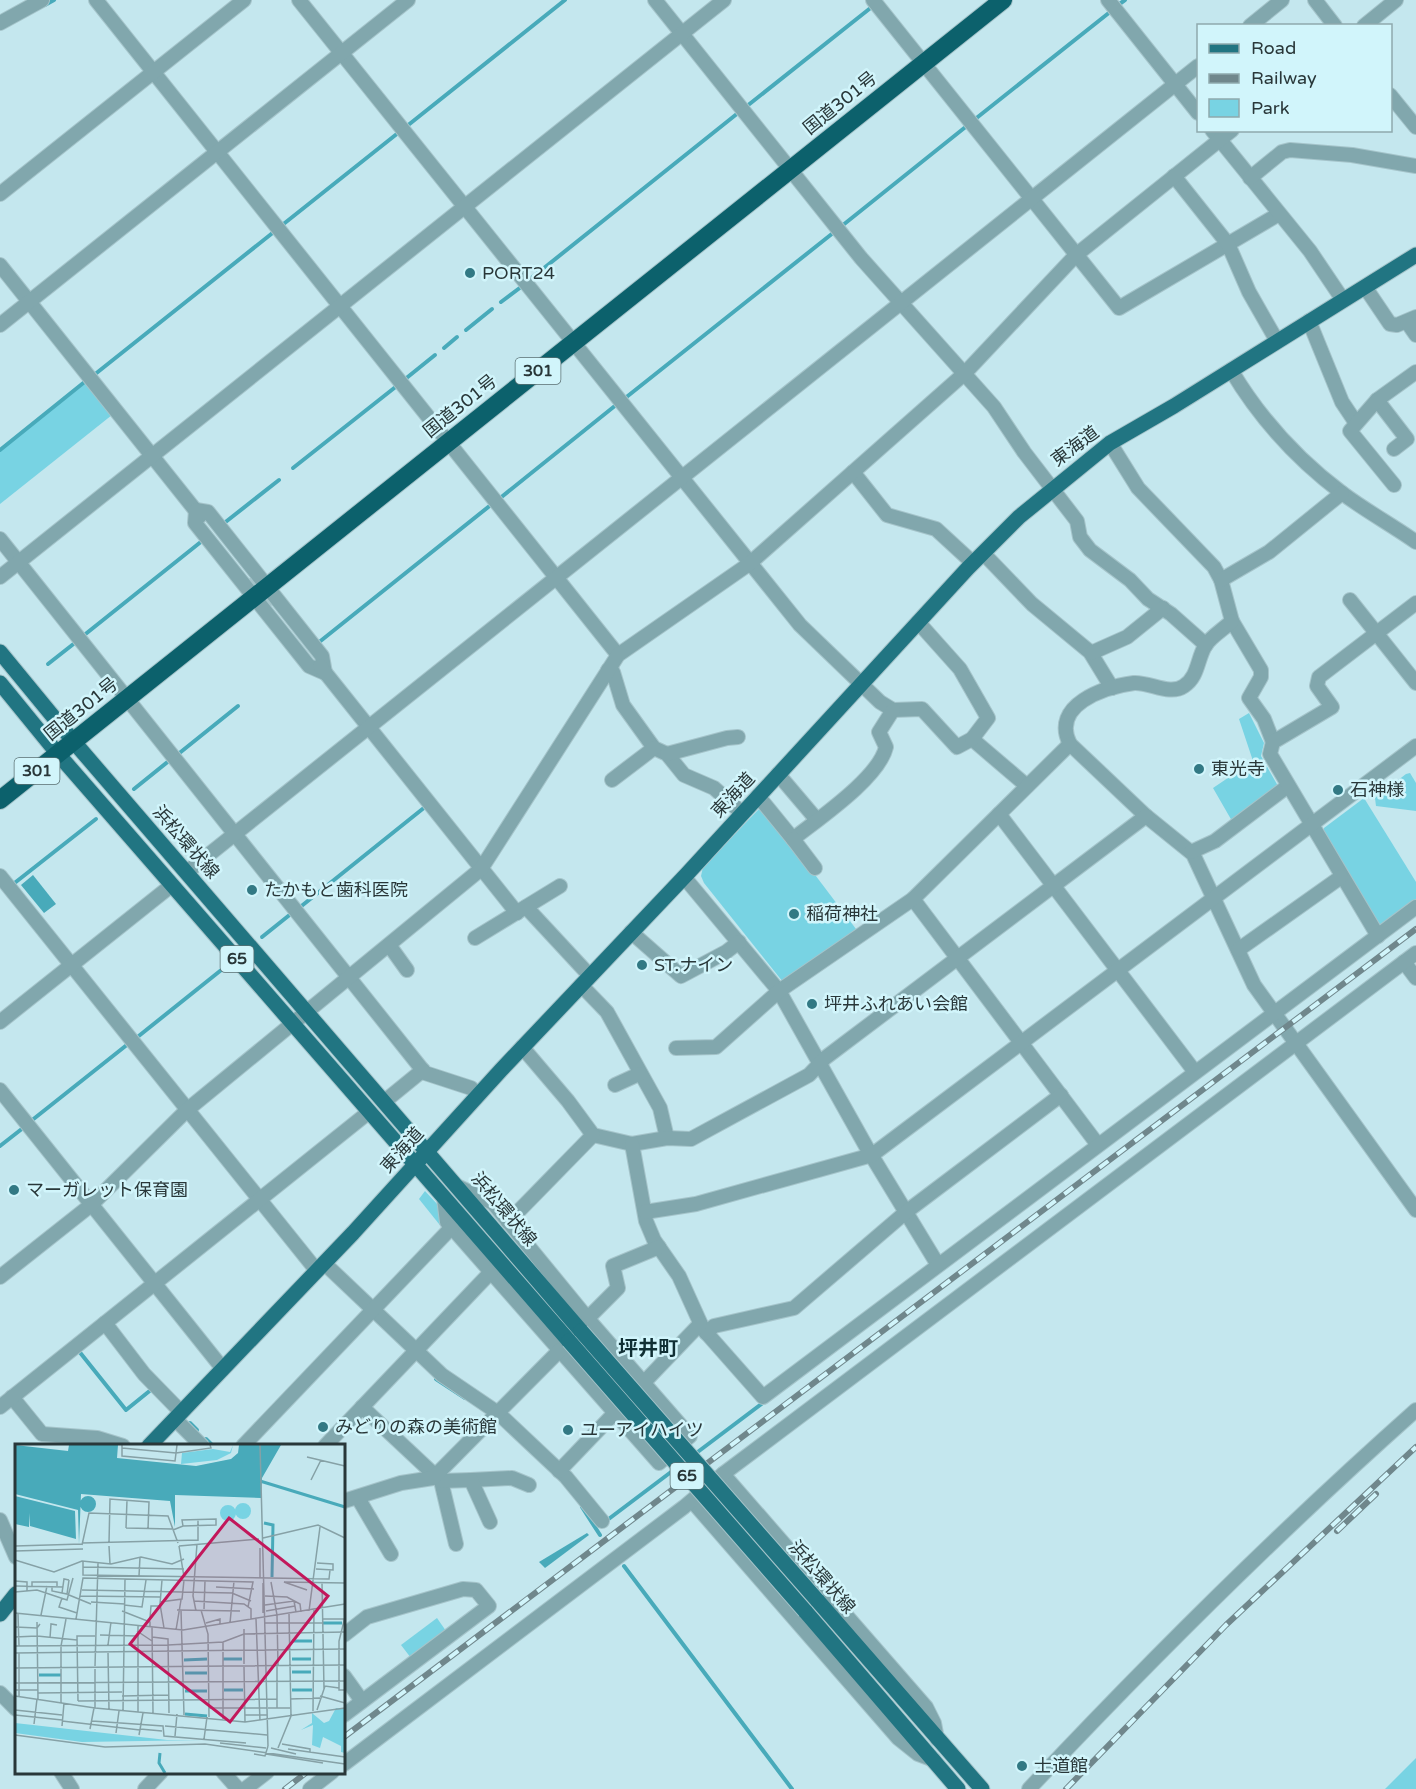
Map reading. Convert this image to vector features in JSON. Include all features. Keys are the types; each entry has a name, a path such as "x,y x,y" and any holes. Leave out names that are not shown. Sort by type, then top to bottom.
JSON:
{"highway":[{"name":"国道301号","path":"0,800 1003,0"}],"main road":[{"name":"東海道","path":"151,1444 320,1267 978,558 1052,488 1110,443 1416,255"},
{"name":"浜松環状線","path":"0,652 74,742 459,1187 584,1324 958,1789"},
{"name":"浜松環状線","path":"0,683 58,754 444,1198 565,1346 982,1789"},
{"path":"0,1614 15,1595"}],"street":[{"path":"0,23 18,6 42,0"},
{"path":"96,0 618,655"},
{"path":"0,194 244,0"},
{"path":"299,0 748,564 806,632 860,686 893,710 922,709 957,747 972,739 988,718 960,669 918,622"},
{"path":"0,325 408,0"},
{"path":"656,0 861,258 994,407 1077,521 1080,537 1090,550 1104,563 1130,580 1148,599 1163,608 1206,645"},
{"path":"0,576 724,0"},
{"path":"873,0 1119,308 1279,214"},
{"path":"1108,0 1197,112"},
{"path":"1252,24 1282,0"},
{"path":"1315,0 1333,24"},
{"path":"1366,24 1396,0"},
{"path":"187,872 1197,67"},
{"path":"1392,97 1414,121"},
{"path":"0,1277 91,1205 187,1110 481,869 618,655 748,564 964,373 1076,255 1174,176 1216,135 1310,251 1343,300"},
{"path":"1250,178 1282,152 1290,150 1352,155 1416,166"},
{"path":"1174,176 1228,244 1249,291 1277,341"},
{"path":"0,265 250,578"},
{"path":"1365,287 1390,324 1412,320 1416,334"},
{"path":"1309,321 1342,402 1356,423"},
{"path":"1231,370 1250,402 1272,427 1342,493 1416,541"},
{"path":"1394,485 1350,431 1377,400 1416,372"},
{"path":"1377,400 1407,439 1394,449"},
{"path":"1110,443 1138,488 1209,562 1221,580 1232,621 1261,670 1261,677 1249,698 1264,719 1273,742 1270,754 1310,826 1378,936"},
{"path":"853,472 887,515 936,530 978,558 1091,653 1112,688"},
{"path":"1221,580 1269,552 1342,493"},
{"path":"196,510 195,523 261,592 309,666 325,673"},
{"path":"0,539 423,1070 471,1088 478,1095"},
{"path":"1350,600 1416,683"},
{"path":"1273,742 1332,707 1317,686 1319,677 1416,603"},
{"path":"272,606 481,869 586,980 604,1007 639,1074 660,1108 668,1138"},
{"path":"1091,653 1127,637 1163,608"},
{"path":"1232,621 1206,645 1194,676 1179,689 1135,683 1090,696 1067,717 1064,731 1070,744 1146,816 1191,852 1254,985 1416,1210"},
{"path":"608,670 613,672 622,705 654,748 667,754 684,775 714,788 742,813"},
{"path":"793,839 860,785 881,758 886,747 879,732 893,710"},
{"path":"667,754 738,737"},
{"path":"972,739 1028,786"},
{"path":"676,1048 716,1047 779,992 913,899 1070,744"},
{"path":"645,1212 703,1203 872,1155 1416,746"},
{"path":"612,780 654,748"},
{"path":"778,774 817,820"},
{"path":"1191,852 1215,841 1288,786"},
{"path":"758,796 815,868"},
{"path":"999,814 1195,1072"},
{"path":"522,1047 568,1101 593,1135 632,1144 668,1138 691,1139 809,1075 819,1064 1146,816"},
{"path":"0,876 259,1201 320,1267 372,1309 448,1381 498,1413 559,1471 602,1521"},
{"path":"684,877 779,992 938,1265"},
{"path":"1238,951 1341,877"},
{"path":"0,1022 172,885"},
{"path":"475,938 560,886"},
{"path":"913,899 1098,1145"},
{"path":"632,1144 650,1231 679,1276 703,1329 763,1397 1416,908"},
{"path":"631,932 681,976 726,952 739,942"},
{"path":"389,945 407,970"},
{"path":"345,1763 692,1501 723,1474 1416,953"},
{"path":"1404,962 1416,978"},
{"path":"385,1101 423,1070"},
{"path":"615,1085 639,1074"},
{"path":"0,1090 223,1369"},
{"path":"559,1471 643,1382 703,1329 794,1308 906,1212 1061,1095"},
{"path":"0,1407 369,1112"},
{"path":"508,1222 593,1135"},
{"path":"444,1198 447,1222 491,1272 565,1346 615,1412 659,1463 690,1436 643,1382 584,1324 493,1203 459,1187"},
{"path":"245,1444 452,1227"},
{"path":"584,1324 618,1288 613,1266 659,1247"},
{"path":"327,1444 491,1272"},
{"path":"105,1323 200,1444"},
{"path":"438,1479 498,1413 565,1346"},
{"path":"12,1397 42,1434 97,1438 116,1444"},
{"path":"362,1407 438,1479 456,1544"},
{"path":"1029,1789 1121,1691 1204,1609 1347,1472 1416,1410"},
{"path":"723,1474 927,1707 934,1723 937,1739"},
{"path":"345,1502 401,1484 438,1479 512,1478 529,1485"},
{"path":"471,1480 490,1522"},
{"path":"358,1498 391,1554"},
{"path":"692,1501 898,1738 918,1754 934,1760"},
{"path":"0,1520 15,1555"},
{"path":"345,1634 367,1617 463,1589 476,1590 489,1606 345,1714"},
{"path":"345,1677 362,1701"},
{"path":"0,1693 15,1706"},
{"path":"61,1774 68,1788"},
{"path":"144,1789 160,1774"},
{"path":"224,1774 238,1789"},
{"path":"245,1789 266,1774"},
{"path":"310,1789 331,1774"}],"green space":[{"path":"87,382 112,415 0,504 0,451"},
{"path":"1249,713 1264,743 1261,756 1278,786 1232,821 1213,788 1253,761 1239,719"},
{"path":"1410,773 1416,783 1416,811 1376,806 1375,798"},
{"path":"1364,798 1416,882 1416,899 1380,926 1323,832 1324,828"},
{"path":"760,808 766,810 856,929 855,932 783,982 704,883 701,876 703,867"},
{"path":"425,1191 439,1206 443,1229 419,1199"},
{"path":"437,1618 446,1631 411,1658 401,1645"},
{"path":"1416,1758 1416,1789 1385,1789"}],"shaded area":[{"path":"33,875 56,904 44,913 21,885"},
{"path":"587,1533 589,1535 545,1568 539,1562"}],"waterway":[{"path":"45,5 54,0"},
{"path":"407,126 565,0"},
{"path":"1118,5 1125,0"},
{"path":"747,106 873,6"},
{"path":"974,120 1110,12"},
{"path":"529,280 738,113"},
{"path":"843,225 968,125"},
{"path":"281,226 398,133"},
{"path":"94,375 275,231"},
{"path":"624,399 833,233"},
{"path":"501,302 521,287"},
{"path":"466,330 492,309"},
{"path":"444,348 457,337"},
{"path":"404,380 435,355"},
{"path":"0,450 87,380"},
{"path":"293,468 398,385"},
{"path":"499,499 616,405"},
{"path":"223,524 279,480"},
{"path":"318,643 492,504"},
{"path":"83,636 202,541"},
{"path":"48,664 76,642"},
{"path":"177,755 238,706"},
{"path":"134,789 170,760"},
{"path":"299,908 425,807"},
{"path":"12,885 96,819"},
{"path":"262,937 292,913"},
{"path":"135,1039 225,967"},
{"path":"31,1121 128,1044"},
{"path":"0,1146 23,1128"},
{"path":"78,1350 126,1410 152,1389 154,1391"},
{"path":"436,1379 465,1398"},
{"path":"695,1454 764,1402"},
{"path":"190,1423 197,1430"},
{"path":"206,1439 211,1444"},
{"path":"606,1521 675,1469"},
{"path":"582,1507 600,1535"},
{"path":"624,1566 792,1789"}],"tunnel":[{"path":"250,578 272,606"}],"railway":[{"path":"345,1736 1416,929"},
{"path":"1066,1789 1226,1625 1416,1447"},
{"path":"1337,1531 1376,1494"},
{"path":"285,1789 304,1774"}],"place":[{"name":"PORT24","path":"470,273"},
{"name":"東光寺","path":"1199,769"},
{"name":"石神様","path":"1338,790"},
{"name":"たかもと歯科医院","path":"252,890"},
{"name":"稲荷神社","path":"794,914"},
{"name":"ST.ナイン","path":"642,965"},
{"name":"坪井ふれあい会館","path":"812,1004"},
{"name":"マーガレット保育園","path":"14,1190"},
{"name":"みどりの森の美術館","path":"323,1427"},
{"name":"ユーアイハイツ","path":"568,1430"},
{"name":"士道館","path":"1022,1766"}],"district":[{"name":"坪井町","path":"648,1349"}]}
